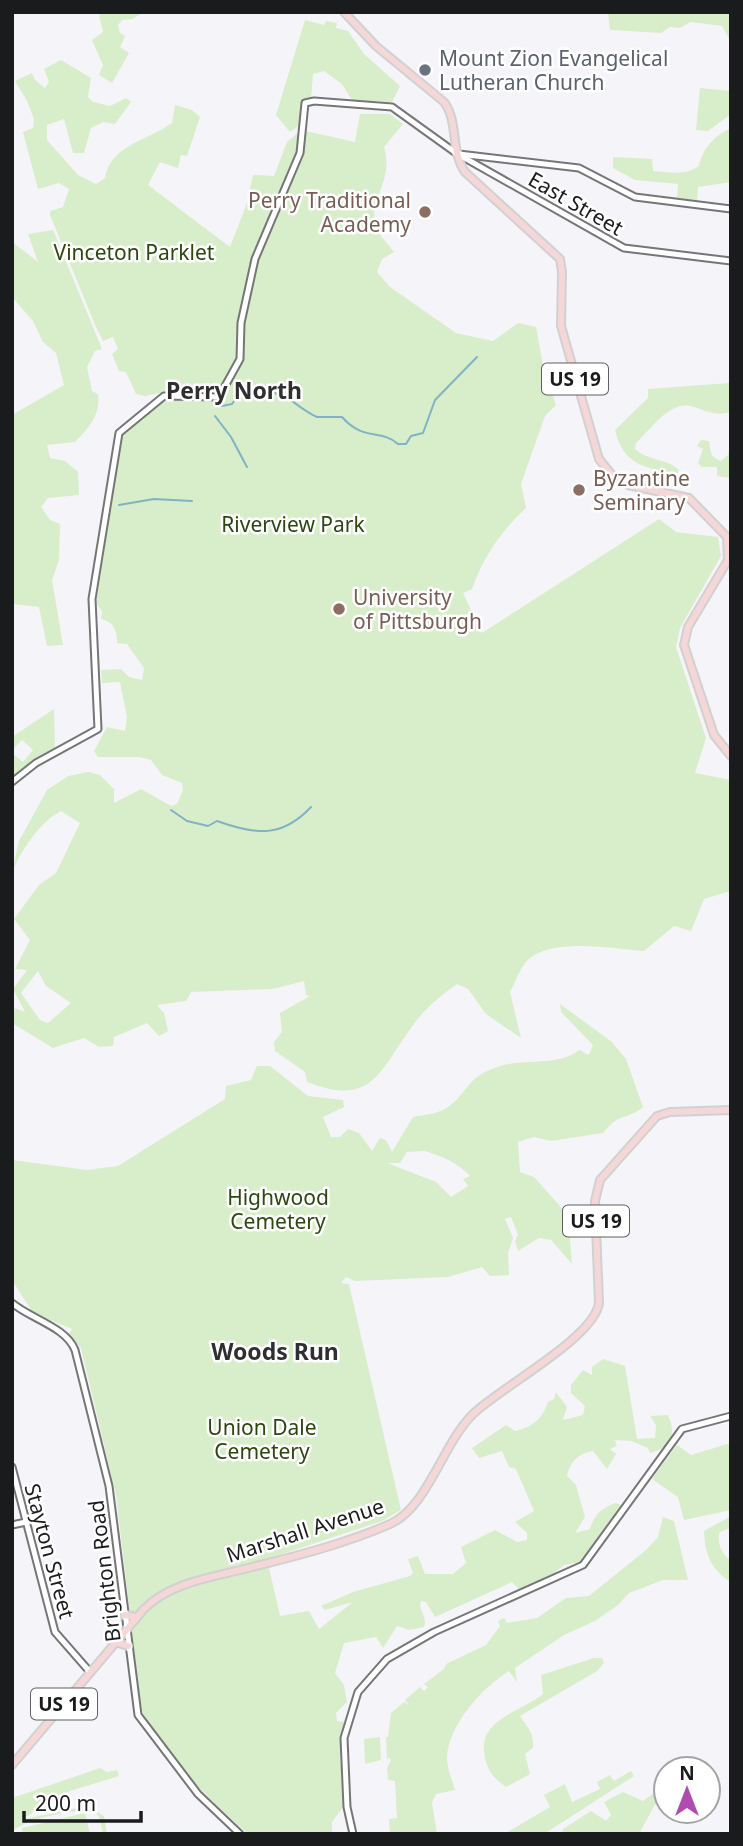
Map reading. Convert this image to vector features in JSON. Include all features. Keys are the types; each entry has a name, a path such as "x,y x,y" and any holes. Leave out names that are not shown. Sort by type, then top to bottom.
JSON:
{"main road":[{"name":"US 19","path":"344,12 376,46 446,104 456,153 470,178 561,261 560,323 593,445 602,464 616,478 632,487 689,498 727,537 728,560 688,627 684,645 714,735 731,757"},
{"name":"Marshall Avenue","path":"12,1765 153,1600 177,1587 387,1525 405,1514 471,1416 518,1378 568,1345 595,1316 599,1303 595,1196 602,1177 649,1122 660,1114 731,1110"},
{"path":"124,1615 137,1617"},
{"path":"115,1643 128,1646"}],"street":[{"name":"East Street","path":"12,782 36,763 98,729 92,599 119,433 164,396 219,397 225,388 240,359 241,323 255,258 300,153 305,103 392,107 456,153 624,248 731,261"},
{"path":"456,153 579,168 635,197 731,209"},
{"name":"Brighton Road","path":"12,1303 24,1314 67,1337 75,1350 109,1486 136,1709 143,1725 198,1794 240,1834"},
{"path":"353,1834 347,1807 344,1738 358,1692 387,1659 434,1632 583,1565 682,1429 731,1416"},
{"name":"Stayton Street","path":"12,1467 56,1635 90,1672"},
{"path":"12,1525 26,1522"}],"green space":[{"path":"106,12 143,12 133,19 122,20 118,25 120,33 125,36 120,47 129,53 112,83 99,75 103,65 92,40 103,32 99,15"},
{"path":"608,12 731,12 731,42 722,26 690,22 680,28 670,27 661,33 610,30"},
{"path":"305,20 324,25 326,21 337,23 336,28 348,31 364,54 400,86 392,102 352,100 342,84 324,71 313,74 311,98 301,104 300,125 290,132 276,115"},
{"name":"Riverview Park","path":"61,60 91,78 88,97 93,102 110,106 126,98 131,102 115,124 103,122 91,128 84,153 73,153 64,119 47,125 47,140 78,175 96,184 105,178 108,167 122,151 172,123 175,105 192,110 200,117 187,156 181,155 178,168 160,162 148,185 230,247 247,203 253,175 274,176 287,142 301,130 355,142 360,114 390,114 403,124 384,147 386,169 374,214 380,235 394,252 382,259 377,272 390,287 456,333 493,341 518,323 536,327 544,371 556,405 545,416 521,484 526,508 494,545 472,589 463,593 482,633 659,519 676,532 718,537 721,556 680,628 676,647 706,738 695,773 731,780 731,891 704,899 691,931 674,926 644,951 582,946 550,949 536,954 526,962 510,992 521,1038 486,1014 468,989 457,984 421,1015 371,1082 346,1091 307,1082 305,1072 275,1051 274,1042 282,1032 280,1013 310,996 306,995 304,981 273,989 191,992 186,1001 157,1005 164,1013 168,1031 159,1036 147,1023 114,1037 113,1046 99,1047 84,1038 53,1048 12,1023 15,1008 25,1012 13,989 27,970 15,969 30,940 14,919 39,885 56,873 80,823 61,811 53,816 32,837 12,872 19,841 47,790 68,776 88,772 100,775 114,789 114,803 141,789 171,806 177,804 183,790 182,783 162,775 151,760 139,757 98,757 94,751 107,727 125,731 127,717 120,682 102,683 101,670 121,669 129,677 142,680 144,668 127,644 117,643 114,627 101,619 102,611 96,603 122,436 169,391 145,396 136,394 126,372 119,371 112,354 118,349 113,337 103,341 50,215 50,211 63,207 69,189 59,183 38,189 23,132 33,128 34,119 15,81 32,73 35,80 45,88 49,82 44,69","holes":["38,971 46,986 71,1003 48,1023 40,1020 21,993"]},
{"path":"700,88 731,91 731,114 708,131 696,130"},
{"path":"731,128 731,182 698,187 697,200 677,198 678,184 635,180 613,168 613,157 652,159 653,171 688,171 699,166 710,143"},
{"path":"53,230 102,349 95,351 87,367 92,391 98,394 98,408 93,420 75,442 47,445 50,458 65,461 78,472 79,495 48,498 41,507 50,520 60,524 59,560 52,580 63,645 47,646 39,607 12,604 12,415 64,385 56,353 43,342 33,321 12,297 12,242 38,262 28,234"},
{"path":"731,378 731,412 708,412 686,405 677,407 662,416 636,443 635,449 674,466 679,470 677,474 645,467 624,451 615,430 648,398 648,389 729,383"},
{"path":"701,440 709,441 712,455 721,461 728,455 731,443 731,478 717,476 717,467 702,467 698,463 703,449 697,446"},
{"path":"54,709 55,748 35,759 12,779 12,753 23,762 33,750 22,740 12,750 12,737"},
{"path":"560,1004 612,1042 626,1059 643,1107 614,1122 603,1133 551,1141 534,1137 518,1142 520,1172 534,1177 568,1215 572,1264 551,1240 539,1238 518,1251 515,1241 518,1235 511,1217 505,1219 513,1238 508,1253 509,1275 490,1276 482,1267 448,1277 355,1281 346,1277 341,1283 349,1284 401,1510 382,1521 267,1559 280,1616 309,1611 319,1629 353,1602 325,1610 321,1606 353,1592 410,1576 413,1573 408,1559 418,1556 425,1574 453,1574 466,1563 461,1547 495,1530 517,1542 527,1540 527,1533 515,1522 534,1511 516,1469 509,1467 502,1451 479,1458 472,1448 506,1425 515,1431 532,1425 540,1418 548,1402 554,1399 556,1392 567,1407 563,1420 583,1415 585,1406 571,1393 571,1385 583,1370 592,1375 592,1367 603,1359 625,1366 637,1439 655,1438 656,1425 650,1416 668,1415 672,1429 670,1440 663,1448 650,1453 648,1448 631,1441 615,1440 617,1446 610,1449 616,1454 607,1469 593,1451 579,1456 570,1466 567,1476 576,1485 585,1517 575,1533 590,1529 596,1516 610,1505 621,1505 622,1509 580,1562 564,1565 552,1575 519,1589 512,1582 435,1617 426,1602 421,1601 424,1627 409,1630 397,1626 383,1648 376,1637 344,1643 335,1673 344,1685 347,1702 336,1713 337,1721 344,1722 340,1755 344,1806 332,1822 332,1834 248,1834 203,1792 173,1758 141,1708 116,1495 81,1348 69,1334 72,1329 33,1313 12,1280 12,1160 87,1170 118,1166 225,1099 226,1086 251,1080 257,1066 270,1066 308,1096 343,1100 344,1107 323,1117 331,1137 340,1137 348,1129 359,1133 372,1151 380,1138 386,1140 392,1152 413,1117 445,1109 479,1075 488,1070 509,1064 562,1058 579,1050 589,1055 593,1045 561,1012","holes":["425,1151 449,1160 465,1171 470,1176 463,1179 468,1186 451,1197 436,1182 387,1163 400,1163 407,1152"]},
{"path":"731,1443 731,1510 684,1520 678,1497 652,1479 677,1445 691,1455"},
{"path":"731,1516 731,1528 720,1532 719,1544 731,1560 731,1582 718,1572 710,1561 704,1531"},
{"path":"663,1517 674,1521 688,1580 663,1580 629,1593 618,1605 595,1621 564,1635 515,1668 517,1682 509,1671 488,1687 469,1708 453,1733 447,1762 455,1790 436,1794 432,1803 437,1834 390,1834 389,1819 397,1818 395,1781 388,1780 387,1768 391,1760 389,1757 387,1761 386,1737 391,1713 404,1702 409,1705 405,1700 420,1687 424,1691 428,1687 424,1684 444,1669 446,1664 486,1645 500,1626 498,1621 504,1618 507,1623 537,1618 566,1598 589,1596 646,1550 658,1537"},
{"path":"594,1658 602,1658 604,1663 597,1671 520,1716 533,1738 533,1748 525,1754 530,1774 506,1787 493,1776 486,1763 485,1740 489,1731 505,1716 543,1694 541,1675"},
{"path":"380,1737 381,1760 365,1764 364,1739"},
{"path":"100,1768 107,1772 117,1770 119,1776 70,1791 20,1820 87,1806 104,1816 107,1834 103,1834 99,1816 82,1812 41,1818 12,1832 12,1798"},
{"path":"631,1771 634,1776 544,1834 504,1834 550,1807 544,1795 565,1784 572,1802 600,1789 597,1782 610,1775 614,1781"},
{"path":"623,1792 643,1801 652,1794 652,1810 639,1834 562,1834 563,1829 591,1811 606,1821 611,1815 604,1802"},
{"path":"85,1813 90,1834 23,1834 22,1828"}],"waterway":[{"path":"222,406 232,404 241,391 266,386 283,399 289,398 317,417 342,417 357,430 391,439 398,444 406,444 411,436 423,433 435,400 477,357"},
{"path":"215,416 231,437 247,467"},
{"path":"119,505 154,499 192,501"},
{"path":"171,810 187,821 208,826 217,821 244,829 268,831 290,824 311,807"}],"place":[{"name":"Mount Zion Evangelical Lutheran Church","path":"425,70"},
{"name":"Perry Traditional Academy","path":"425,212"},
{"name":"Byzantine Seminary","path":"579,490"},
{"name":"University of Pittsburgh","path":"339,609"}],"district":[{"name":"Perry North","path":"234,390"},
{"name":"Woods Run","path":"275,1351"}],"park label":[{"name":"Vinceton Parklet","path":"134,252"},
{"name":"Highwood Cemetery","path":"278,1209"},
{"name":"Union Dale Cemetery","path":"262,1439"}]}
